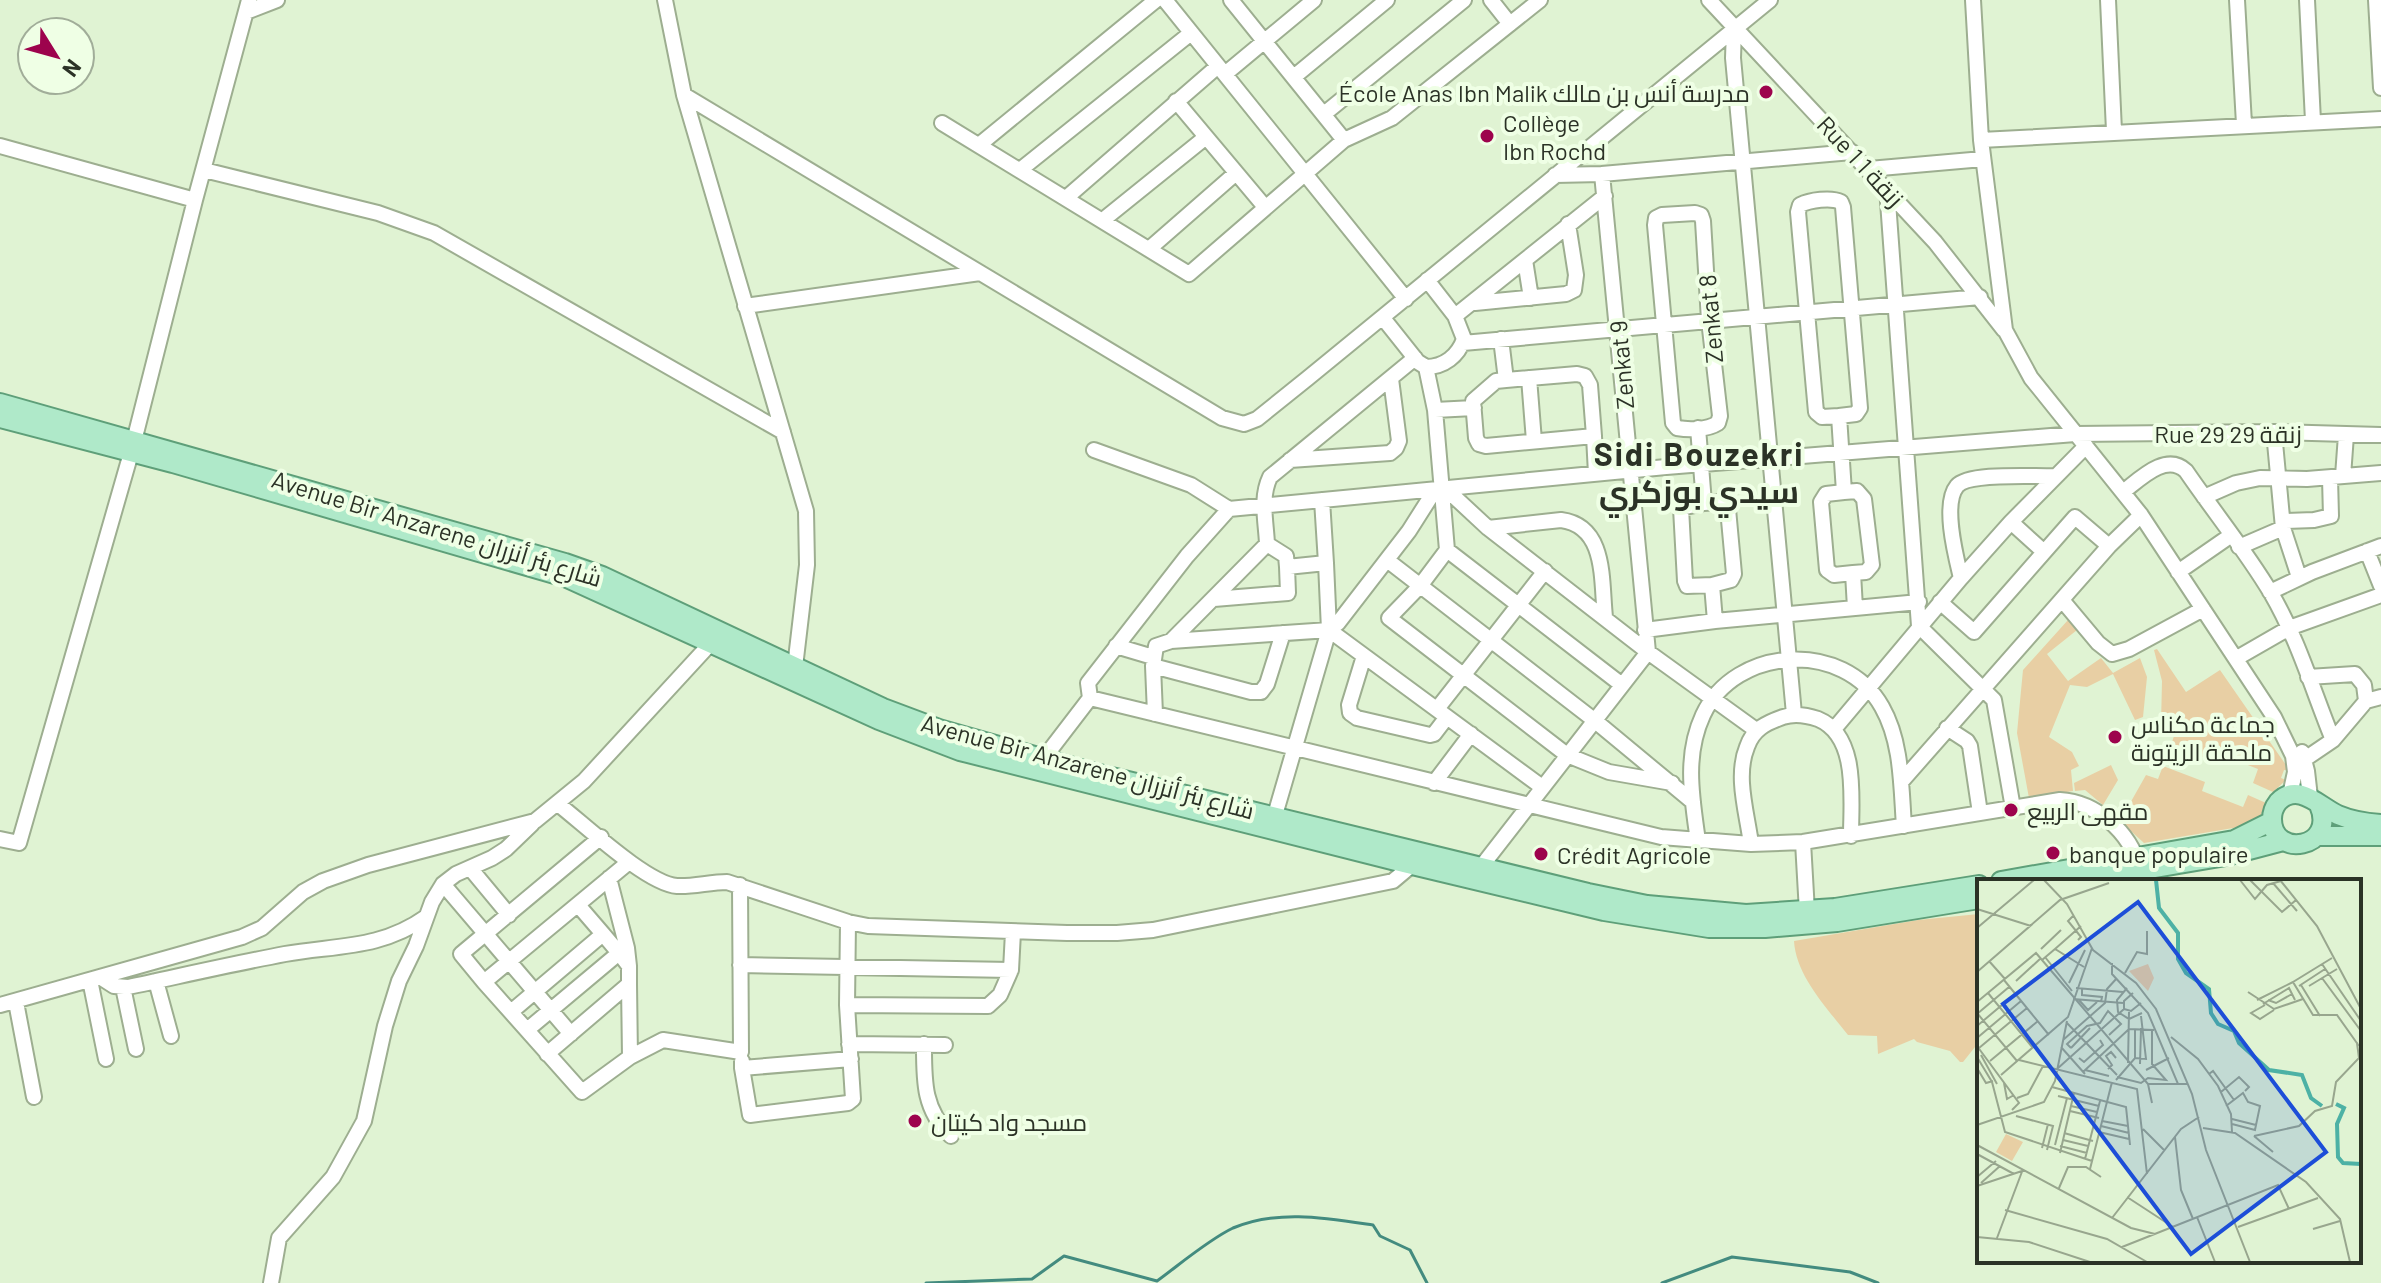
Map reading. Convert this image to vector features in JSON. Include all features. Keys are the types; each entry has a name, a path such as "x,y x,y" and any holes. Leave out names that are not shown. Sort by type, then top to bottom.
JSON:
{"main road":[{"name":"Avenue Bir Anzarene شارع بئر أنزران","path":"0,403 565,577 887,723 960,751 1412,865 1604,911 1709,928 1765,928 1837,922 1977,899"},
{"name":"Avenue Bir Anzarene شارع بئر أنزران","path":"0,418 133,446 574,566 920,723 1044,758 1481,867 1647,905 1746,914 1807,912 1977,885"},
{"path":"2283,841 2274,830 2272,821 2278,802 2290,795 2314,801 2352,820 2381,824"},
{"path":"2314,801 2323,821 2317,836"},
{"path":"2086,879 2234,840 2272,821"},
{"path":"2022,879 2226,856 2283,841 2301,844 2317,836 2381,836"}],"street":[{"path":"1,843 19,843 133,446 248,6 277,0"},
{"path":"665,0 684,95 806,511 807,565 795,667"},
{"path":"979,145 1156,0"},
{"path":"1165,0 1406,299"},
{"path":"1231,0 1344,140"},
{"path":"1295,76 1387,0"},
{"path":"1324,114 1464,0"},
{"path":"1491,0 1510,24"},
{"path":"942,123 1189,274 1344,140 1392,118 1540,0"},
{"name":"Rue 1 زنقة 1","path":"1709,0 1887,188 2005,330"},
{"path":"684,95 1222,418 1244,424 1257,419 1383,318 1770,0"},
{"path":"1973,0 1981,140 2005,330 2031,378 2141,515 2274,717 2293,756 2295,772 2290,795"},
{"path":"2108,0 2114,131"},
{"path":"2237,0 2244,124"},
{"path":"2307,0 2313,121"},
{"path":"2376,0 2381,88"},
{"path":"1066,198 1176,101 1264,41 1304,3"},
{"path":"1734,29 1733,58 1794,714"},
{"path":"1020,170 1191,33"},
{"path":"1176,101 1265,207"},
{"path":"1981,140 2381,119"},
{"path":"1103,220 1206,137"},
{"path":"0,146 195,200"},
{"path":"1555,175 1602,174 1852,152"},
{"path":"1869,169 1983,159"},
{"path":"204,170 378,213 434,233 783,432"},
{"path":"1149,249 1236,173"},
{"name":"Zenkat 9","path":"1602,174 1648,652"},
{"path":"1887,188 1919,626 1991,695 2013,808"},
{"path":"1455,316 1605,196"},
{"path":"1836,199 1841,202 1851,308 1860,408 1856,414 1822,417 1816,412 1798,212 1800,205 1806,202 1836,199"},
{"name":"Zenkat 8","path":"1665,323 1656,218 1662,215 1701,215 1720,416 1718,423 1712,427 1698,428"},
{"path":"1474,303 1566,294 1576,287 1568,224"},
{"path":"1525,260 1531,298"},
{"path":"745,306 980,273"},
{"path":"1171,641 1267,544 1264,505 1265,488 1270,477 1391,379 1420,363 1442,365 1455,355 1463,343 1463,332 1455,316 1427,280"},
{"path":"1463,343 1980,297"},
{"path":"1383,318 1420,363 1435,410 1447,550 1420,586 1389,618 1567,755 1609,772 1672,783"},
{"path":"1665,323 1673,423 1677,428 1698,428 1704,503"},
{"path":"1501,339 1502,379"},
{"path":"1435,410 1470,406 1502,379 1585,376 1590,385 1596,474"},
{"path":"1529,378 1534,441"},
{"path":"1290,460 1390,453 1399,441 1391,379"},
{"path":"1470,406 1476,438 1479,444 1486,446 1594,436"},
{"path":"1839,416 1844,492"},
{"path":"2274,432 2283,525 2299,577"},
{"name":"Rue 29 زنقة 29","path":"1229,509 1841,452 2075,434 2274,432 2381,435"},
{"path":"2178,572 2234,542 2283,525 2331,516 2346,435"},
{"path":"1835,728 1961,578 2086,446"},
{"path":"1044,758 1090,698 1088,683 1187,556 1229,509 1191,485 1094,450"},
{"path":"2123,492 2156,468 2172,463 2184,468 2270,592 2289,628 2333,740"},
{"path":"2204,497 2236,483 2260,478 2381,473"},
{"path":"1961,578 1951,524 1956,487 1971,478 2055,476"},
{"path":"1441,489 1648,652 1756,730"},
{"path":"1155,714 1153,662 1156,646 1171,641 1329,630 1338,623 1441,489"},
{"path":"1857,491 1864,499 1872,565 1866,572 1834,575 1827,570 1822,497 1844,492 1857,491"},
{"path":"1275,815 1329,630 1322,500"},
{"path":"1719,502 1728,509 1734,574 1726,583 1692,587 1687,586 1685,581 1681,508 1704,503 1719,502"},
{"path":"1901,782 2109,546 2141,515"},
{"path":"1940,602 1974,632 2075,517 2109,546"},
{"path":"1488,528 1561,520 1585,529 1594,539 1605,617"},
{"path":"2011,522 2044,552"},
{"path":"1214,599 1288,593 1286,556 1267,544"},
{"path":"2270,592 2299,577 2374,549 2381,586"},
{"path":"1447,550 1622,685"},
{"path":"1387,560 1594,720 1693,802"},
{"path":"1287,567 1326,563"},
{"path":"1364,656 1349,705 1350,713 1357,718 1434,734 1463,676 1545,571"},
{"path":"1853,573 1855,608"},
{"path":"1712,585 1715,621"},
{"path":"2237,658 2289,628 2381,595"},
{"path":"2062,600 2098,643 2112,654 2129,649 2203,609"},
{"path":"1645,630 1919,602"},
{"path":"1329,630 1542,787"},
{"path":"1116,646 1153,662 1251,692 1261,692 1267,684 1283,633"},
{"path":"271,1283 279,1238 333,1177 364,1121 385,1026 399,981 443,884 456,874 506,849 558,804 604,760 711,643"},
{"path":"1481,867 1648,652"},
{"path":"1698,841 1690,777 1695,735 1712,699 1746,669 1789,659 1835,666 1870,688 1891,725 1897,750 1904,826"},
{"path":"2305,759 2333,740 2376,700 2355,674 2308,677"},
{"path":"1090,698 1661,837 1698,841 1751,844 1803,842 2060,800 2087,804 2129,843 2138,864"},
{"path":"1751,844 1742,784 1742,762 1747,745 1756,730 1794,714 1810,716 1835,728 1843,743 1851,798 1851,836"},
{"path":"2274,717 2288,731 2305,759 2314,801"},
{"path":"1947,728 1970,746 1980,813"},
{"path":"1434,783 1471,734"},
{"path":"558,804 629,862 668,885 709,882 740,885 848,922 893,928 1117,933 1153,930 1393,881 1403,876 1412,865"},
{"path":"0,1005 242,937 262,928 303,892 368,865 535,821"},
{"path":"601,837 461,954 582,1092 630,1057 663,1040 742,1060 924,1044 945,1045"},
{"path":"1803,842 1807,912"},
{"path":"484,982 629,862"},
{"path":"470,868 509,915"},
{"path":"609,878 627,948 630,1057"},
{"path":"443,884 571,1034"},
{"path":"740,885 742,1060 750,1115 848,1103 853,1099 847,1005 848,922"},
{"path":"578,905 629,966"},
{"path":"95,979 123,987 275,956 384,940 406,931 427,917"},
{"path":"847,1005 988,1006 1000,995 1011,970 1013,932"},
{"path":"511,1012 603,934"},
{"path":"527,1030 619,953"},
{"path":"740,965 1011,970"},
{"path":"95,979 106,1059"},
{"path":"156,981 171,1036"},
{"path":"547,1054 629,984"},
{"path":"123,987 136,1049"},
{"path":"16,1002 34,1097"},
{"path":"924,1044 923,1076 928,1104 951,1136"}],"shaded area":[{"path":"2068,620 2077,630 2047,654 2068,681 2101,658 2113,673 2140,658 2147,677 2143,717 2135,720 2113,674 2087,687 2070,685 2049,737 2072,752 2079,766 2071,770 2073,791 2029,798 2017,733 2023,670"},
{"path":"2157,649 2186,692 2220,670 2288,768 2281,778 2286,780 2273,792 2253,783 2258,769 2217,753 2213,761 2171,745 2176,730 2161,724 2162,681 2154,650"},
{"path":"2111,765 2118,780 2103,805 2085,790 2075,791 2074,783"},
{"path":"2163,766 2205,782 2202,791 2243,807 2248,795 2266,803 2257,824 2144,843 2120,821 2146,775 2158,779"},
{"path":"1977,914 1977,1044 1963,1062 1950,1051 1914,1039 1878,1054 1877,1036 1848,1035 1814,991 1800,967 1794,941 1918,920"}],"waterway":[{"path":"926,1283 1032,1279 1064,1256 1157,1281 1223,1233 1250,1222 1285,1217 1373,1225 1380,1236 1410,1250 1427,1283"},
{"path":"1662,1283 1732,1257 1850,1272 1878,1283"}],"place":[{"name":"École Anas Ibn Malik مدرسة أنس بن مالك","path":"1766,92"},
{"name":"Collège Ibn Rochd","path":"1487,136"},
{"name":"جماعة مكناس ملحقة الزيتونة","path":"2115,737"},
{"name":"مقهى الربيع","path":"2011,810"},
{"name":"banque populaire","path":"2053,853"},
{"name":"Crédit Agricole","path":"1541,854"},
{"name":"مسجد واد كيتان","path":"915,1121"}],"district":[{"name":"Sidi Bouzekri سيدي بوزكري","path":"1699,472"}]}
